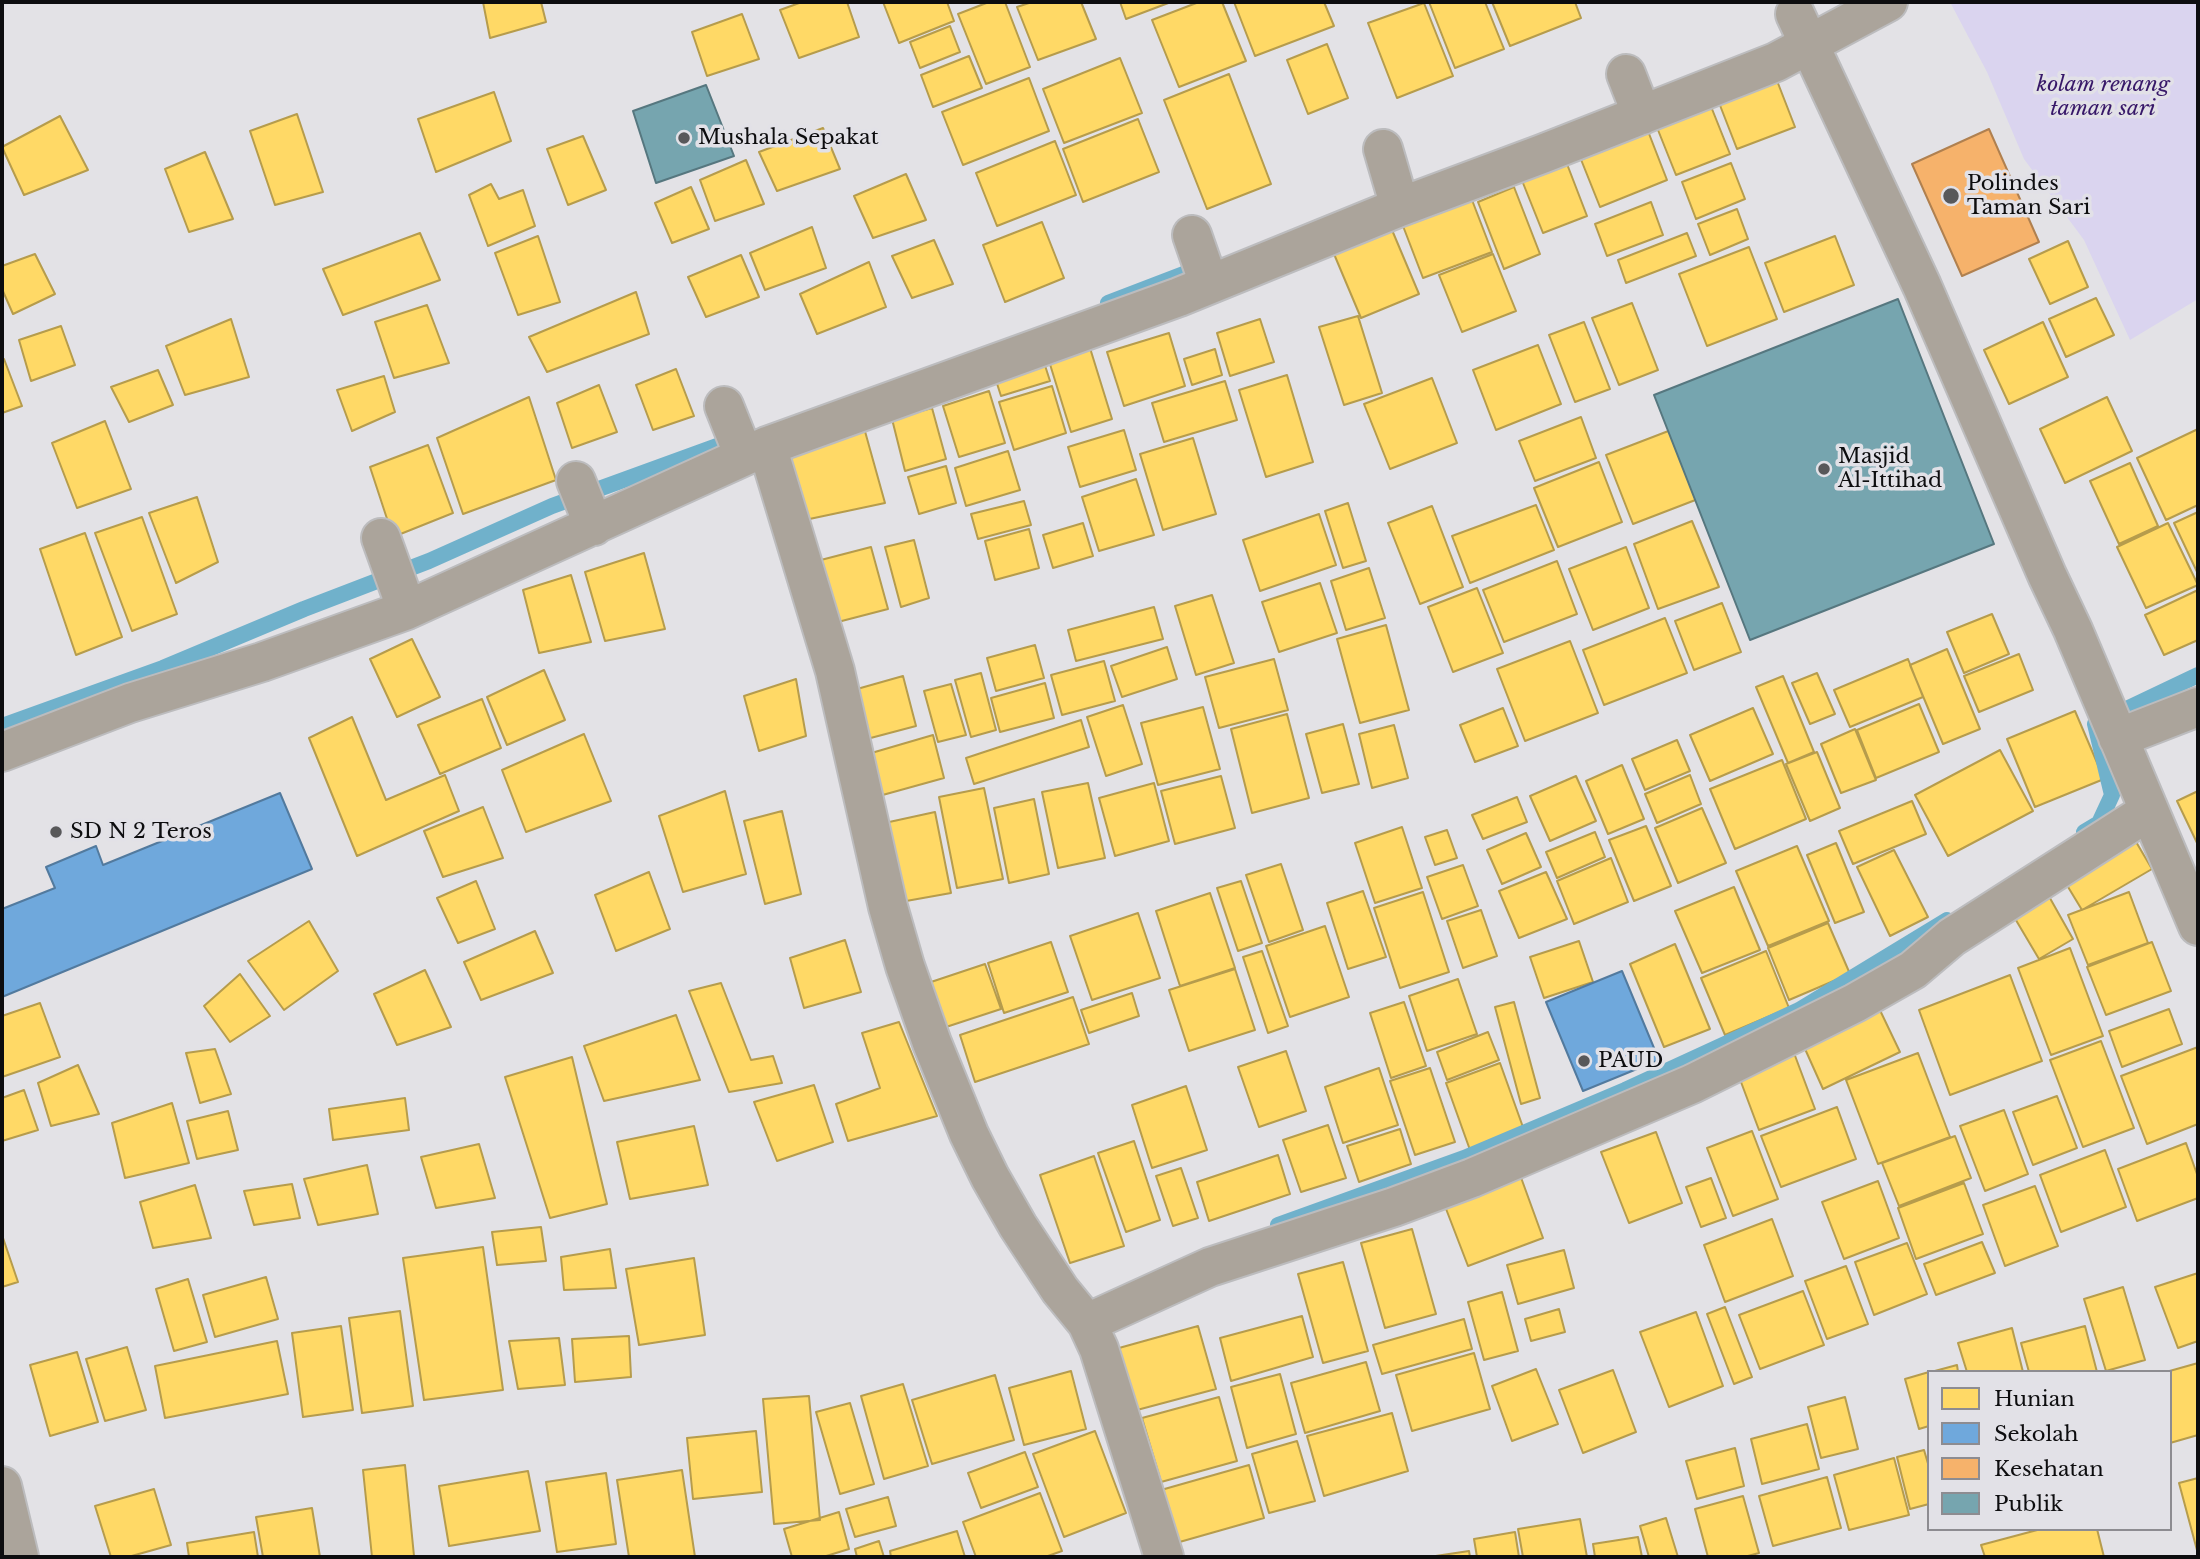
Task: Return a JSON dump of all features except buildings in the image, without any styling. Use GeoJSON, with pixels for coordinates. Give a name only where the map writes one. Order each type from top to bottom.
{"type":"FeatureCollection","features":[{"type":"Feature","properties":{"kind":"street"},"geometry":{"type":"LineString","coordinates":[[2,752],[130,703],[262,662],[403,598],[586,506],[750,449],[1013,342],[1179,297],[1208,277],[1398,201],[1635,98],[1776,62],[1803,31],[1888,2]]}},
{"type":"Feature","properties":{"kind":"street"},"geometry":{"type":"LineString","coordinates":[[1803,31],[1927,299],[2198,926]]}},
{"type":"Feature","properties":{"kind":"street"},"geometry":{"type":"LineString","coordinates":[[1383,149],[1398,201]]}},
{"type":"Feature","properties":{"kind":"street"},"geometry":{"type":"LineString","coordinates":[[1192,235],[1208,277]]}},
{"type":"Feature","properties":{"kind":"street"},"geometry":{"type":"LineString","coordinates":[[724,406],[750,449],[835,671],[888,907],[905,967],[932,1043],[969,1134],[1018,1226],[1060,1290],[1087,1323],[1099,1349],[1160,1552]]}},
{"type":"Feature","properties":{"kind":"street"},"geometry":{"type":"LineString","coordinates":[[381,538],[403,598]]}},
{"type":"Feature","properties":{"kind":"street"},"geometry":{"type":"LineString","coordinates":[[2111,721],[2198,707]]}},
{"type":"Feature","properties":{"kind":"street"},"geometry":{"type":"LineString","coordinates":[[1087,1323],[1210,1267],[1394,1207],[1472,1178],[1692,1084],[1855,1003],[1913,970],[1952,937],[2149,811]]}},
{"type":"Feature","properties":{"kind":"street"},"geometry":{"type":"LineString","coordinates":[[2,1486],[19,1557]]}},
{"type":"Feature","properties":{"kind":"green space","name":"kolam renang taman sari"},"geometry":{"type":"Polygon","coordinates":[[[1950,2],[2198,2],[2198,299],[2130,340],[2084,240],[2024,159],[1987,72],[1950,2]]]}},
{"type":"Feature","properties":{"kind":"waterway"},"geometry":{"type":"LineString","coordinates":[[1108,303],[1202,267]]}},
{"type":"Feature","properties":{"kind":"waterway"},"geometry":{"type":"LineString","coordinates":[[2,726],[163,668],[304,609],[429,561],[552,506],[739,438]]}},
{"type":"Feature","properties":{"kind":"waterway"},"geometry":{"type":"LineString","coordinates":[[2084,832],[2099,823],[2112,795],[2095,724],[2198,675]]}},
{"type":"Feature","properties":{"kind":"waterway"},"geometry":{"type":"LineString","coordinates":[[1278,1225],[1464,1158],[1625,1090],[1799,1010],[1947,920]]}},
{"type":"Feature","properties":{"kind":"place","name":"Mushala Sepakat"},"geometry":{"type":"Point","coordinates":[684,138]}},
{"type":"Feature","properties":{"kind":"place","name":"Polindes Taman Sari"},"geometry":{"type":"Point","coordinates":[1951,196]}},
{"type":"Feature","properties":{"kind":"place","name":"Masjid Al-Ittihad"},"geometry":{"type":"Point","coordinates":[1824,469]}},
{"type":"Feature","properties":{"kind":"place","name":"SD N 2 Teros"},"geometry":{"type":"Point","coordinates":[56,832]}},
{"type":"Feature","properties":{"kind":"place","name":"PAUD"},"geometry":{"type":"Point","coordinates":[1584,1061]}}]}
